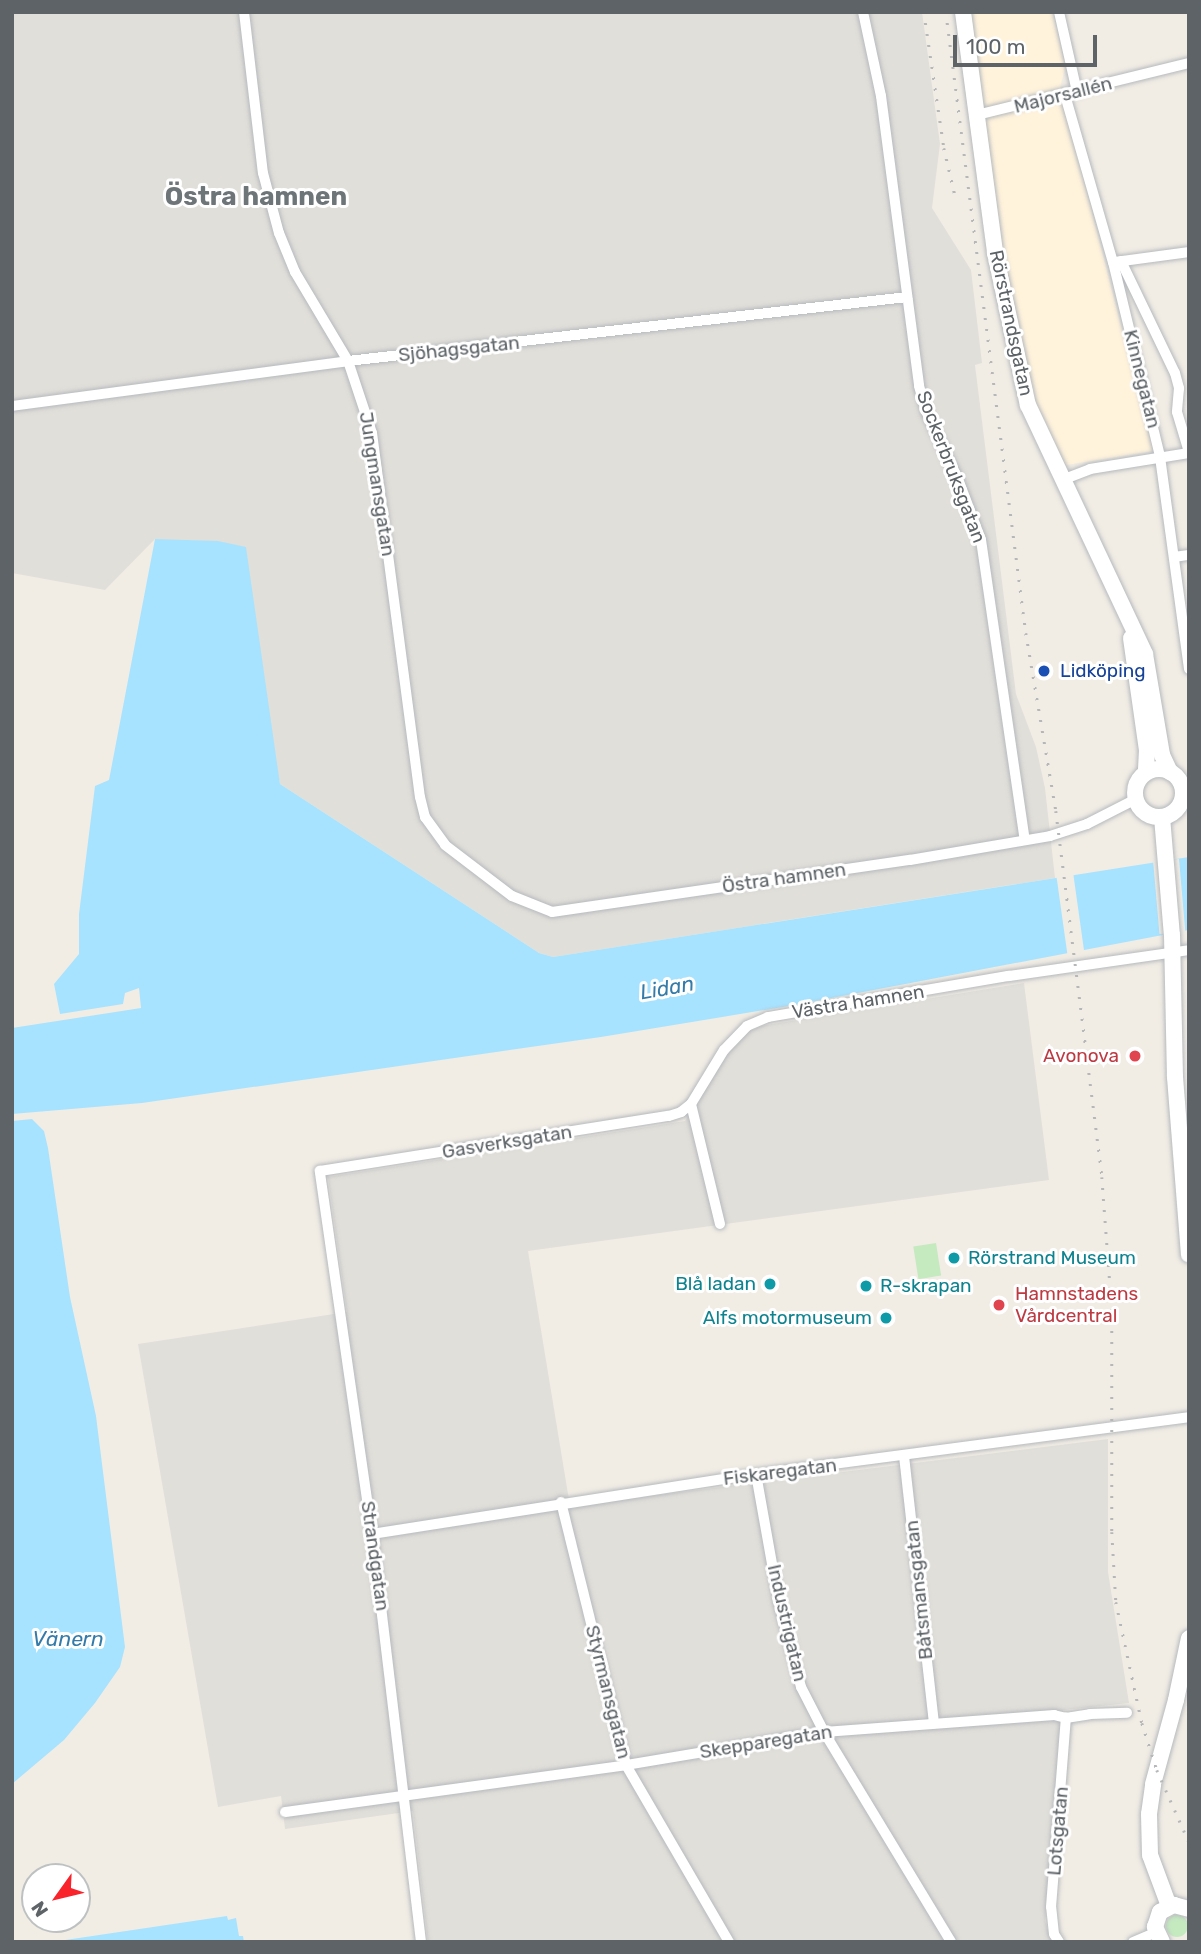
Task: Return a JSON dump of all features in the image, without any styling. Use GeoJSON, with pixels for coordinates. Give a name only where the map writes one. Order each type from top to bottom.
{"type":"FeatureCollection","features":[{"type":"Feature","properties":{"kind":"main road","name":"Rörstrandsgatan"},"geometry":{"type":"LineString","coordinates":[[962,12],[995,253],[1028,405],[1145,654],[1162,755],[1170,772]]}},
{"type":"Feature","properties":{"kind":"main road","name":"Rörstrandsgatan"},"geometry":{"type":"LineString","coordinates":[[1127,614],[1144,724],[1146,772]]}},
{"type":"Feature","properties":{"kind":"main road"},"geometry":{"type":"LineString","coordinates":[[1158,769],[1170,772],[1186,789],[1179,805],[1161,817],[1145,813],[1136,799],[1136,784],[1146,772],[1158,769]]}},
{"type":"Feature","properties":{"kind":"main road"},"geometry":{"type":"LineString","coordinates":[[1161,817],[1172,934],[1181,951],[1183,1114],[1189,1254]]}},
{"type":"Feature","properties":{"kind":"main road"},"geometry":{"type":"LineString","coordinates":[[1169,1906],[1150,1855],[1148,1833],[1153,1784],[1182,1703],[1189,1638]]}},
{"type":"Feature","properties":{"kind":"main road"},"geometry":{"type":"LineString","coordinates":[[1159,1937],[1157,1916],[1169,1906],[1180,1905],[1189,1909]]}},
{"type":"Feature","properties":{"kind":"street","name":"Jungmansgatan"},"geometry":{"type":"LineString","coordinates":[[244,12],[263,173],[279,233],[295,272],[348,361],[372,432],[420,796],[425,817],[445,845]]}},
{"type":"Feature","properties":{"kind":"street","name":"Sockerbruksgatan"},"geometry":{"type":"LineString","coordinates":[[863,12],[881,96],[922,400],[973,515],[986,560],[1025,840]]}},
{"type":"Feature","properties":{"kind":"street","name":"Kinnegatan"},"geometry":{"type":"LineString","coordinates":[[1059,12],[1071,94],[1117,262],[1160,457],[1188,663]]}},
{"type":"Feature","properties":{"kind":"street","name":"Majorsallén"},"geometry":{"type":"LineString","coordinates":[[977,115],[1189,63]]}},
{"type":"Feature","properties":{"kind":"street"},"geometry":{"type":"LineString","coordinates":[[1062,480],[1090,469],[1189,452],[1177,412],[1178,382],[1157,331],[1117,262],[1189,251]]}},
{"type":"Feature","properties":{"kind":"street","name":"Sjöhagsgatan"},"geometry":{"type":"LineString","coordinates":[[12,406],[348,361],[907,297]]}},
{"type":"Feature","properties":{"kind":"street"},"geometry":{"type":"LineString","coordinates":[[1174,557],[1189,555]]}},
{"type":"Feature","properties":{"kind":"street","name":"Östra hamnen"},"geometry":{"type":"LineString","coordinates":[[445,845],[512,896],[552,912],[911,860],[1025,840],[1069,831],[1136,799]]}},
{"type":"Feature","properties":{"kind":"street","name":"Västra hamnen"},"geometry":{"type":"LineString","coordinates":[[691,1104],[732,1040],[747,1026],[768,1017],[1009,976],[1181,951]]}},
{"type":"Feature","properties":{"kind":"street"},"geometry":{"type":"LineString","coordinates":[[691,1104],[720,1224]]}},
{"type":"Feature","properties":{"kind":"street","name":"Gasverksgatan"},"geometry":{"type":"LineString","coordinates":[[320,1171],[669,1116],[681,1112],[691,1104]]}},
{"type":"Feature","properties":{"kind":"street","name":"Strandgatan"},"geometry":{"type":"LineString","coordinates":[[320,1171],[372,1534],[406,1797],[421,1942]]}},
{"type":"Feature","properties":{"kind":"street","name":"Fiskaregatan"},"geometry":{"type":"LineString","coordinates":[[372,1534],[561,1502],[756,1474],[904,1457],[1189,1417]]}},
{"type":"Feature","properties":{"kind":"street","name":"Båtsmansgatan"},"geometry":{"type":"LineString","coordinates":[[904,1457],[934,1723]]}},
{"type":"Feature","properties":{"kind":"street","name":"Industrigatan"},"geometry":{"type":"LineString","coordinates":[[756,1474],[793,1664],[824,1732],[951,1942]]}},
{"type":"Feature","properties":{"kind":"street","name":"Styrmansgatan"},"geometry":{"type":"LineString","coordinates":[[561,1502],[626,1765],[729,1942]]}},
{"type":"Feature","properties":{"kind":"street","name":"Skepparegatan"},"geometry":{"type":"LineString","coordinates":[[285,1812],[626,1765],[824,1732],[1054,1715],[1066,1718],[1127,1713]]}},
{"type":"Feature","properties":{"kind":"street","name":"Lotsgatan"},"geometry":{"type":"LineString","coordinates":[[1059,1942],[1054,1934],[1051,1908],[1066,1718]]}},
{"type":"Feature","properties":{"kind":"street"},"geometry":{"type":"LineString","coordinates":[[1133,1942],[1159,1937]]}},
{"type":"Feature","properties":{"kind":"shaded area"},"geometry":{"type":"Polygon","coordinates":[[[12,12],[922,12],[940,144],[932,208],[971,270],[982,363],[975,365],[1016,694],[1036,747],[1045,788],[1055,878],[553,957],[539,953],[280,784],[273,750],[155,539],[105,590],[12,573],[12,12]]]}},
{"type":"Feature","properties":{"kind":"shaded area"},"geometry":{"type":"Polygon","coordinates":[[[970,12],[1053,12],[1065,68],[1060,88],[1153,451],[1066,465],[1042,421],[1032,391],[1002,253],[970,12]]]}},
{"type":"Feature","properties":{"kind":"shaded area"},"geometry":{"type":"Polygon","coordinates":[[[1024,983],[1049,1180],[528,1251],[570,1506],[1108,1439],[1108,1572],[1129,1703],[1063,1710],[1045,1921],[1052,1942],[428,1942],[413,1811],[285,1829],[281,1796],[218,1807],[138,1344],[347,1312],[328,1177],[685,1121],[727,1055],[745,1033],[761,1026],[1024,983]]]}},
{"type":"Feature","properties":{"kind":"green space"},"geometry":{"type":"Polygon","coordinates":[[[936,1243],[941,1276],[918,1279],[913,1247],[936,1243]]]}},
{"type":"Feature","properties":{"kind":"green space"},"geometry":{"type":"Polygon","coordinates":[[[1177,1915],[1185,1918],[1188,1926],[1185,1934],[1177,1937],[1169,1934],[1166,1926],[1169,1918],[1177,1915]]]}},
{"type":"Feature","properties":{"kind":"water","name":"Lidan"},"geometry":{"type":"Polygon","coordinates":[[[155,539],[218,541],[246,547],[280,784],[539,953],[553,957],[1189,857],[1189,930],[795,1005],[601,1037],[142,1103],[12,1114],[12,1028],[141,1008],[139,988],[125,993],[123,1004],[60,1014],[54,984],[79,954],[79,914],[95,786],[109,780],[155,539]]]}},
{"type":"Feature","properties":{"kind":"water","name":"Vänern"},"geometry":{"type":"Polygon","coordinates":[[[32,1119],[44,1131],[48,1148],[70,1297],[96,1416],[125,1647],[120,1667],[95,1703],[64,1740],[12,1784],[12,1121],[32,1119]]]}},
{"type":"Feature","properties":{"kind":"water"},"geometry":{"type":"Polygon","coordinates":[[[227,1916],[228,1920],[236,1918],[239,1936],[243,1936],[244,1942],[52,1942],[227,1916]]]}},
{"type":"Feature","properties":{"kind":"pier"},"geometry":{"type":"Polygon","coordinates":[[[1179,859],[1185,932],[1159,934],[1153,861],[1179,859]]]}},
{"type":"Feature","properties":{"kind":"pier"},"geometry":{"type":"Polygon","coordinates":[[[1073,872],[1085,954],[1068,957],[1056,874],[1073,872]]]}},
{"type":"Feature","properties":{"kind":"railway"},"geometry":{"type":"LineString","coordinates":[[924,12],[944,148],[956,199]]}},
{"type":"Feature","properties":{"kind":"railway"},"geometry":{"type":"LineString","coordinates":[[946,12],[1026,633],[1056,811],[1102,1177],[1112,1309],[1112,1532],[1116,1602],[1142,1723],[1157,1770],[1189,1842]]}},
{"type":"Feature","properties":{"kind":"place","name":"Lidköping"},"geometry":{"type":"Point","coordinates":[1044,671]}},
{"type":"Feature","properties":{"kind":"place","name":"Avonova"},"geometry":{"type":"Point","coordinates":[1135,1056]}},
{"type":"Feature","properties":{"kind":"place","name":"Rörstrand Museum"},"geometry":{"type":"Point","coordinates":[954,1258]}},
{"type":"Feature","properties":{"kind":"place","name":"Blå ladan"},"geometry":{"type":"Point","coordinates":[770,1284]}},
{"type":"Feature","properties":{"kind":"place","name":"R-skrapan"},"geometry":{"type":"Point","coordinates":[866,1286]}},
{"type":"Feature","properties":{"kind":"place","name":"Hamnstadens Vårdcentral"},"geometry":{"type":"Point","coordinates":[999,1305]}},
{"type":"Feature","properties":{"kind":"place","name":"Alfs motormuseum"},"geometry":{"type":"Point","coordinates":[886,1318]}},
{"type":"Feature","properties":{"kind":"district","name":"Östra hamnen"},"geometry":{"type":"Point","coordinates":[256,197]}}]}
